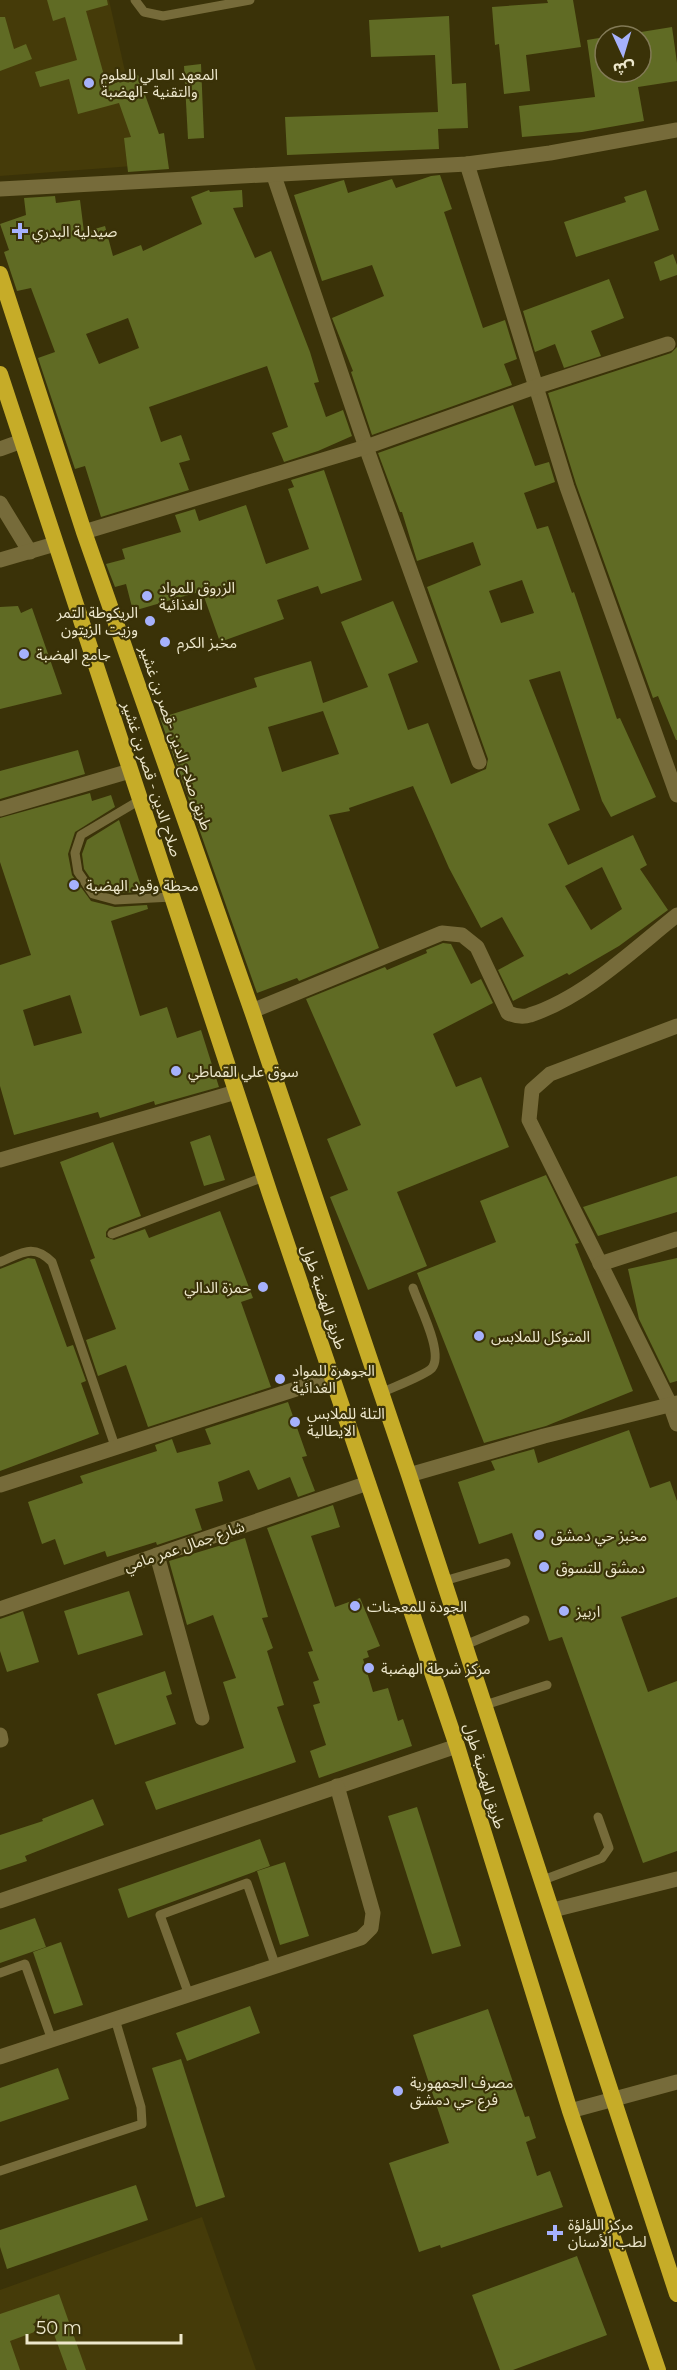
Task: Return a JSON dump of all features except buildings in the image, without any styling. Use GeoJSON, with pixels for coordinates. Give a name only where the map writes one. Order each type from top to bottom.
{"type":"FeatureCollection","features":[{"type":"Feature","properties":{"kind":"highway","name":"طريق صلاح الدين -قصر بن غشير"},"geometry":{"type":"LineString","coordinates":[[0,274],[84,532],[309,1179]]}},
{"type":"Feature","properties":{"kind":"highway","name":"صلاح الدين - قصر بن غشير"},"geometry":{"type":"LineString","coordinates":[[0,374],[270,1194]]}},
{"type":"Feature","properties":{"kind":"highway","name":"طريق الهضبة طول"},"geometry":{"type":"LineString","coordinates":[[309,1179],[553,1910],[677,2294]]}},
{"type":"Feature","properties":{"kind":"highway","name":"طريق الهضبة طول"},"geometry":{"type":"LineString","coordinates":[[270,1194],[457,1746],[570,2111],[658,2370]]}},
{"type":"Feature","properties":{"kind":"street"},"geometry":{"type":"LineString","coordinates":[[0,189],[466,164],[550,153],[677,130]]}},
{"type":"Feature","properties":{"kind":"street"},"geometry":{"type":"LineString","coordinates":[[466,164],[567,487],[677,795]]}},
{"type":"Feature","properties":{"kind":"street"},"geometry":{"type":"LineString","coordinates":[[274,176],[366,447],[479,762]]}},
{"type":"Feature","properties":{"kind":"street"},"geometry":{"type":"LineString","coordinates":[[84,532],[366,447],[535,387],[668,344]]}},
{"type":"Feature","properties":{"kind":"street"},"geometry":{"type":"LineString","coordinates":[[0,449],[22,441]]}},
{"type":"Feature","properties":{"kind":"street"},"geometry":{"type":"LineString","coordinates":[[0,503],[30,552]]}},
{"type":"Feature","properties":{"kind":"street"},"geometry":{"type":"LineString","coordinates":[[0,560],[55,544]]}},
{"type":"Feature","properties":{"kind":"street"},"geometry":{"type":"LineString","coordinates":[[0,809],[130,771]]}},
{"type":"Feature","properties":{"kind":"street"},"geometry":{"type":"LineString","coordinates":[[252,1011],[442,933],[462,935],[477,947],[508,1013],[518,1017],[529,1016],[582,990],[677,915]]}},
{"type":"Feature","properties":{"kind":"street"},"geometry":{"type":"LineString","coordinates":[[677,1026],[550,1074],[532,1090],[529,1120],[600,1264],[674,1403],[677,1424]]}},
{"type":"Feature","properties":{"kind":"street"},"geometry":{"type":"LineString","coordinates":[[0,1160],[236,1092]]}},
{"type":"Feature","properties":{"kind":"street"},"geometry":{"type":"LineString","coordinates":[[600,1264],[677,1239]]}},
{"type":"Feature","properties":{"kind":"street"},"geometry":{"type":"LineString","coordinates":[[0,1485],[333,1377]]}},
{"type":"Feature","properties":{"kind":"street"},"geometry":{"type":"LineString","coordinates":[[409,1475],[544,1436],[674,1403]]}},
{"type":"Feature","properties":{"kind":"street","name":"شارع جمال عمر مامي"},"geometry":{"type":"LineString","coordinates":[[0,1609],[369,1483]]}},
{"type":"Feature","properties":{"kind":"street"},"geometry":{"type":"LineString","coordinates":[[157,1555],[202,1718]]}},
{"type":"Feature","properties":{"kind":"street"},"geometry":{"type":"LineString","coordinates":[[0,1901],[457,1746]]}},
{"type":"Feature","properties":{"kind":"street"},"geometry":{"type":"LineString","coordinates":[[0,2057],[361,1938],[371,1928],[374,1913],[337,1786]]}},
{"type":"Feature","properties":{"kind":"street"},"geometry":{"type":"LineString","coordinates":[[553,1910],[677,1879]]}},
{"type":"Feature","properties":{"kind":"street"},"geometry":{"type":"LineString","coordinates":[[570,2111],[677,2082]]}},
{"type":"Feature","properties":{"kind":"lane"},"geometry":{"type":"LineString","coordinates":[[135,0],[144,12],[163,16],[250,0]]}},
{"type":"Feature","properties":{"kind":"lane"},"geometry":{"type":"LineString","coordinates":[[140,800],[81,835],[75,853],[78,872],[93,894],[115,900],[172,897]]}},
{"type":"Feature","properties":{"kind":"lane"},"geometry":{"type":"LineString","coordinates":[[112,1234],[264,1177]]}},
{"type":"Feature","properties":{"kind":"lane"},"geometry":{"type":"LineString","coordinates":[[0,1262],[32,1250],[43,1252],[52,1262],[116,1449]]}},
{"type":"Feature","properties":{"kind":"lane"},"geometry":{"type":"LineString","coordinates":[[381,1393],[431,1370],[437,1359],[433,1341],[413,1288]]}},
{"type":"Feature","properties":{"kind":"lane"},"geometry":{"type":"LineString","coordinates":[[444,1581],[506,1563]]}},
{"type":"Feature","properties":{"kind":"lane"},"geometry":{"type":"LineString","coordinates":[[465,1645],[525,1620]]}},
{"type":"Feature","properties":{"kind":"lane"},"geometry":{"type":"LineString","coordinates":[[485,1705],[547,1685]]}},
{"type":"Feature","properties":{"kind":"lane"},"geometry":{"type":"LineString","coordinates":[[543,1880],[602,1858],[609,1848],[598,1817]]}},
{"type":"Feature","properties":{"kind":"lane"},"geometry":{"type":"LineString","coordinates":[[189,1995],[160,1915],[247,1883],[276,1967]]}},
{"type":"Feature","properties":{"kind":"lane"},"geometry":{"type":"LineString","coordinates":[[0,1973],[25,1964],[51,2040]]}},
{"type":"Feature","properties":{"kind":"lane"},"geometry":{"type":"LineString","coordinates":[[0,2172],[142,2124],[141,2107],[115,2019]]}},
{"type":"Feature","properties":{"kind":"shaded area"},"geometry":{"type":"Polygon","coordinates":[[[0,0],[109,0],[146,165],[0,176],[0,0]]]}},
{"type":"Feature","properties":{"kind":"shaded area"},"geometry":{"type":"Polygon","coordinates":[[[202,2217],[256,2370],[0,2370],[0,2290],[202,2217]]]}},
{"type":"Feature","properties":{"kind":"place","name":"المعهد العالي للعلوم والتقنية -الهضبة"},"geometry":{"type":"Point","coordinates":[89,83]}},
{"type":"Feature","properties":{"kind":"place","name":"صيدلية البدري"},"geometry":{"type":"Point","coordinates":[20,231]}},
{"type":"Feature","properties":{"kind":"place","name":"الزروق للمواد الغذائية"},"geometry":{"type":"Point","coordinates":[147,596]}},
{"type":"Feature","properties":{"kind":"place","name":"الريكوطة التمر وزيت الزيتون"},"geometry":{"type":"Point","coordinates":[150,621]}},
{"type":"Feature","properties":{"kind":"place","name":"مخبز الكرم"},"geometry":{"type":"Point","coordinates":[165,642]}},
{"type":"Feature","properties":{"kind":"place","name":"جامع الهضبة"},"geometry":{"type":"Point","coordinates":[24,654]}},
{"type":"Feature","properties":{"kind":"place","name":"محطة وقود الهضبة"},"geometry":{"type":"Point","coordinates":[74,885]}},
{"type":"Feature","properties":{"kind":"place","name":"سوق علي القماطي"},"geometry":{"type":"Point","coordinates":[176,1071]}},
{"type":"Feature","properties":{"kind":"place","name":"حمزة الدالي"},"geometry":{"type":"Point","coordinates":[263,1287]}},
{"type":"Feature","properties":{"kind":"place","name":"المتوكل للملابس"},"geometry":{"type":"Point","coordinates":[479,1336]}},
{"type":"Feature","properties":{"kind":"place","name":"الجوهرة للمواد الغدائية"},"geometry":{"type":"Point","coordinates":[280,1379]}},
{"type":"Feature","properties":{"kind":"place","name":"التلة للملابس الايطالية"},"geometry":{"type":"Point","coordinates":[295,1422]}},
{"type":"Feature","properties":{"kind":"place","name":"مخبز حي دمشق"},"geometry":{"type":"Point","coordinates":[539,1535]}},
{"type":"Feature","properties":{"kind":"place","name":"دمشق للتسوق"},"geometry":{"type":"Point","coordinates":[544,1567]}},
{"type":"Feature","properties":{"kind":"place","name":"الجودة للمعجنات"},"geometry":{"type":"Point","coordinates":[355,1606]}},
{"type":"Feature","properties":{"kind":"place","name":"اربيز"},"geometry":{"type":"Point","coordinates":[564,1611]}},
{"type":"Feature","properties":{"kind":"place","name":"مركز شرطة الهضبة"},"geometry":{"type":"Point","coordinates":[369,1668]}},
{"type":"Feature","properties":{"kind":"place","name":"مصرف الجمهورية فرع حي دمشق"},"geometry":{"type":"Point","coordinates":[398,2091]}},
{"type":"Feature","properties":{"kind":"place","name":"مركز اللؤلؤة لطب الأسنان"},"geometry":{"type":"Point","coordinates":[555,2233]}}]}
